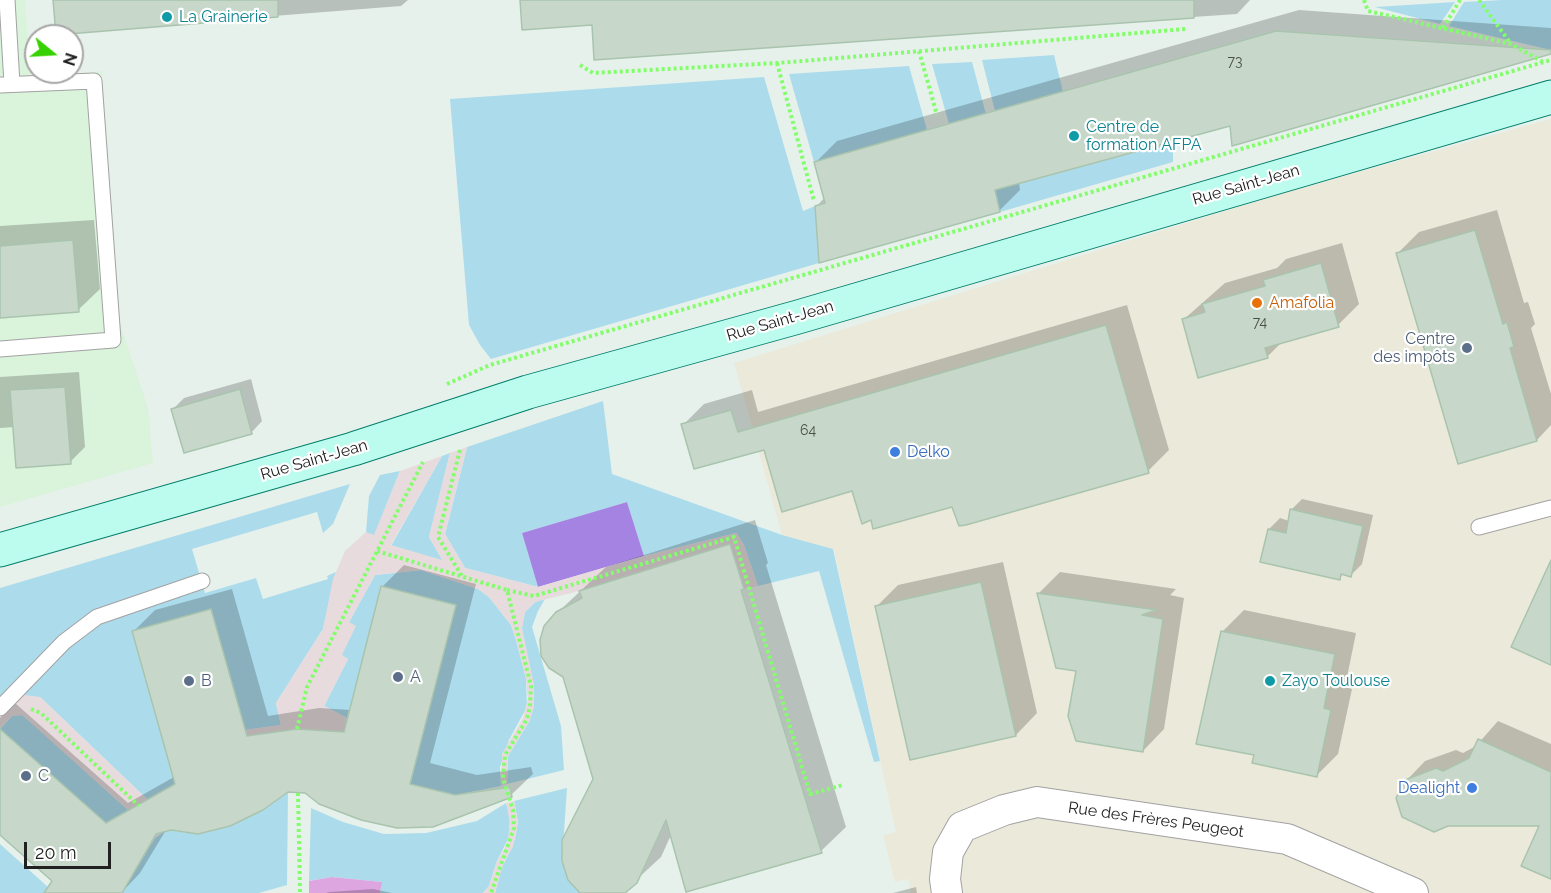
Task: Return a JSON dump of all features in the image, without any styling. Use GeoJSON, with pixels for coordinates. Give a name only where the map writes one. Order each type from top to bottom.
{"type":"FeatureCollection","features":[{"type":"Feature","properties":{"kind":"street","name":"Rue Saint-Jean"},"geometry":{"type":"LineString","coordinates":[[3,550],[353,449],[528,392],[741,333],[1551,97]]}},
{"type":"Feature","properties":{"kind":"street","name":"Rue des Frères Peugeot"},"geometry":{"type":"LineString","coordinates":[[947,893],[945,879],[948,852],[962,827],[1004,810],[1037,802],[1287,839],[1413,893]]}},
{"type":"Feature","properties":{"kind":"lane"},"geometry":{"type":"LineString","coordinates":[[0,349],[113,340],[94,81],[6,84],[7,0]]}},
{"type":"Feature","properties":{"kind":"lane"},"geometry":{"type":"LineString","coordinates":[[1479,527],[1551,508]]}},
{"type":"Feature","properties":{"kind":"lane"},"geometry":{"type":"LineString","coordinates":[[0,708],[64,642],[97,617],[202,581]]}},
{"type":"Feature","properties":{"kind":"path"},"geometry":{"type":"LineString","coordinates":[[1364,0],[1368,11],[1512,44],[1544,62]]}},
{"type":"Feature","properties":{"kind":"path"},"geometry":{"type":"LineString","coordinates":[[1443,28],[1460,0]]}},
{"type":"Feature","properties":{"kind":"path"},"geometry":{"type":"LineString","coordinates":[[1479,0],[1512,44]]}},
{"type":"Feature","properties":{"kind":"path"},"geometry":{"type":"LineString","coordinates":[[580,65],[593,73],[777,63],[1186,29]]}},
{"type":"Feature","properties":{"kind":"path"},"geometry":{"type":"LineString","coordinates":[[920,51],[937,115]]}},
{"type":"Feature","properties":{"kind":"path"},"geometry":{"type":"LineString","coordinates":[[443,386],[490,365],[1551,60]]}},
{"type":"Feature","properties":{"kind":"path"},"geometry":{"type":"LineString","coordinates":[[777,63],[814,201]]}},
{"type":"Feature","properties":{"kind":"path"},"geometry":{"type":"LineString","coordinates":[[460,450],[438,537],[462,576]]}},
{"type":"Feature","properties":{"kind":"path"},"geometry":{"type":"LineString","coordinates":[[297,729],[307,687],[423,462]]}},
{"type":"Feature","properties":{"kind":"path"},"geometry":{"type":"LineString","coordinates":[[377,551],[534,596],[734,537],[810,794],[843,785]]}},
{"type":"Feature","properties":{"kind":"path"},"geometry":{"type":"LineString","coordinates":[[491,893],[514,828],[513,810],[503,778],[505,755],[527,718],[530,706],[531,686],[507,590]]}},
{"type":"Feature","properties":{"kind":"path"},"geometry":{"type":"LineString","coordinates":[[23,706],[40,713],[139,806]]}},
{"type":"Feature","properties":{"kind":"path"},"geometry":{"type":"LineString","coordinates":[[298,793],[300,893]]}},
{"type":"Feature","properties":{"kind":"shaded area"},"geometry":{"type":"Polygon","coordinates":[[[0,0],[25,0],[27,24],[24,24],[24,84],[84,84],[84,73],[102,71],[120,323],[148,408],[153,463],[0,507],[0,0]]]}},
{"type":"Feature","properties":{"kind":"shaded area"},"geometry":{"type":"Polygon","coordinates":[[[1551,0],[1551,50],[1449,26],[1464,2],[1551,0]]]}},
{"type":"Feature","properties":{"kind":"shaded area"},"geometry":{"type":"Polygon","coordinates":[[[1455,2],[1440,24],[1375,7],[1455,2]]]}},
{"type":"Feature","properties":{"kind":"shaded area"},"geometry":{"type":"Polygon","coordinates":[[[1054,55],[1063,92],[995,111],[982,60],[1054,55]]]}},
{"type":"Feature","properties":{"kind":"shaded area"},"geometry":{"type":"Polygon","coordinates":[[[972,62],[986,114],[949,124],[932,64],[972,62]]]}},
{"type":"Feature","properties":{"kind":"shaded area"},"geometry":{"type":"Polygon","coordinates":[[[909,66],[927,130],[814,162],[789,74],[909,66]]]}},
{"type":"Feature","properties":{"kind":"shaded area"},"geometry":{"type":"Polygon","coordinates":[[[764,77],[803,211],[815,206],[819,263],[491,359],[469,325],[450,99],[764,77]]]}},
{"type":"Feature","properties":{"kind":"shaded area"},"geometry":{"type":"Polygon","coordinates":[[[1551,119],[1551,893],[911,893],[908,879],[895,882],[883,835],[896,832],[834,550],[782,535],[734,363],[1280,194],[1551,119]]]}},
{"type":"Feature","properties":{"kind":"shaded area"},"geometry":{"type":"Polygon","coordinates":[[[1173,142],[1173,162],[1000,212],[995,190],[1173,142]]]}},
{"type":"Feature","properties":{"kind":"shaded area"},"geometry":{"type":"Polygon","coordinates":[[[603,401],[612,474],[782,535],[833,549],[880,761],[874,762],[819,571],[758,586],[744,545],[736,533],[644,556],[627,502],[522,533],[538,587],[465,568],[445,534],[467,447],[603,401]]]}},
{"type":"Feature","properties":{"kind":"shaded area"},"geometry":{"type":"Polygon","coordinates":[[[467,447],[445,534],[465,568],[538,587],[644,556],[737,533],[744,545],[758,586],[744,589],[730,544],[579,591],[535,602],[525,612],[522,628],[534,685],[534,707],[530,720],[508,756],[507,784],[501,786],[502,754],[523,718],[528,698],[526,678],[511,625],[489,597],[478,589],[421,570],[375,575],[349,622],[356,626],[342,655],[348,659],[324,706],[347,718],[344,732],[297,729],[247,736],[245,730],[281,725],[276,703],[323,629],[333,579],[345,551],[366,532],[374,535],[400,471],[442,456],[391,545],[442,560],[429,537],[450,453],[467,447]]]}},
{"type":"Feature","properties":{"kind":"shaded area"},"geometry":{"type":"Polygon","coordinates":[[[450,453],[429,537],[443,561],[391,546],[442,456],[450,453]]]}},
{"type":"Feature","properties":{"kind":"shaded area"},"geometry":{"type":"Polygon","coordinates":[[[400,471],[374,536],[366,532],[369,496],[380,475],[400,471]]]}},
{"type":"Feature","properties":{"kind":"shaded area"},"geometry":{"type":"Polygon","coordinates":[[[350,484],[333,524],[323,533],[317,512],[192,549],[205,593],[256,578],[263,599],[328,579],[327,576],[336,572],[323,629],[276,703],[281,725],[245,730],[211,609],[132,631],[175,784],[149,801],[40,697],[0,700],[0,588],[350,484]]]}},
{"type":"Feature","properties":{"kind":"shaded area"},"geometry":{"type":"Polygon","coordinates":[[[627,502],[644,556],[538,587],[522,533],[627,502]]]}},
{"type":"Feature","properties":{"kind":"shaded area"},"geometry":{"type":"Polygon","coordinates":[[[421,570],[478,589],[489,597],[511,625],[526,678],[527,707],[509,740],[500,767],[501,786],[455,795],[410,784],[456,605],[382,586],[347,718],[324,706],[348,659],[341,655],[349,622],[375,575],[421,570]]]}},
{"type":"Feature","properties":{"kind":"shaded area"},"geometry":{"type":"Polygon","coordinates":[[[545,599],[532,627],[561,726],[564,770],[507,784],[508,756],[530,720],[522,628],[525,612],[535,602],[545,599]]]}},
{"type":"Feature","properties":{"kind":"shaded area"},"geometry":{"type":"Polygon","coordinates":[[[25,695],[40,697],[149,801],[130,812],[22,715],[12,716],[0,728],[0,700],[25,695]]]}},
{"type":"Feature","properties":{"kind":"shaded area"},"geometry":{"type":"Polygon","coordinates":[[[22,715],[130,812],[106,823],[0,729],[12,716],[22,715]]]}},
{"type":"Feature","properties":{"kind":"shaded area"},"geometry":{"type":"Polygon","coordinates":[[[567,788],[562,861],[568,880],[582,893],[495,893],[501,870],[515,839],[518,822],[514,801],[567,788]]]}},
{"type":"Feature","properties":{"kind":"shaded area"},"geometry":{"type":"Polygon","coordinates":[[[288,792],[287,885],[259,893],[122,893],[155,838],[167,830],[198,834],[230,826],[263,810],[288,792]]]}},
{"type":"Feature","properties":{"kind":"shaded area"},"geometry":{"type":"Polygon","coordinates":[[[514,801],[518,822],[513,847],[504,861],[495,893],[483,893],[489,886],[497,861],[507,844],[510,823],[506,803],[514,801]]]}},
{"type":"Feature","properties":{"kind":"shaded area"},"geometry":{"type":"Polygon","coordinates":[[[506,803],[510,814],[509,837],[497,861],[489,886],[483,893],[380,893],[381,882],[332,877],[309,881],[311,808],[343,822],[384,834],[426,833],[477,821],[506,803]]]}},
{"type":"Feature","properties":{"kind":"shaded area"},"geometry":{"type":"Polygon","coordinates":[[[0,844],[48,887],[44,893],[0,893],[0,844]]]}},
{"type":"Feature","properties":{"kind":"shaded area"},"geometry":{"type":"Polygon","coordinates":[[[332,877],[382,882],[380,893],[309,893],[309,881],[332,877]]]}},
{"type":"Feature","properties":{"kind":"building","name":"La Grainerie"},"geometry":{"type":"Polygon","coordinates":[[[53,0],[278,0],[278,17],[84,33],[84,24],[55,24],[53,0]]]}},
{"type":"Feature","properties":{"kind":"building"},"geometry":{"type":"Polygon","coordinates":[[[520,0],[1194,0],[1194,18],[594,60],[592,25],[522,30],[520,0]]]}},
{"type":"Feature","properties":{"kind":"building","name":"Centre de formation AFPA"},"geometry":{"type":"Polygon","coordinates":[[[1276,31],[1551,50],[1551,54],[1232,146],[1230,126],[995,190],[1000,212],[819,263],[815,206],[825,203],[814,162],[1276,31]]]}},
{"type":"Feature","properties":{"kind":"building","name":"Centre des impôts"},"geometry":{"type":"Polygon","coordinates":[[[1475,230],[1503,324],[1507,322],[1514,347],[1510,348],[1537,441],[1458,464],[1396,253],[1475,230]]]}},
{"type":"Feature","properties":{"kind":"building"},"geometry":{"type":"Polygon","coordinates":[[[73,240],[79,312],[0,318],[0,246],[73,240]]]}},
{"type":"Feature","properties":{"kind":"building"},"geometry":{"type":"Polygon","coordinates":[[[1321,263],[1339,327],[1265,348],[1268,358],[1198,378],[1182,319],[1205,312],[1202,304],[1265,286],[1263,280],[1321,263]]]}},
{"type":"Feature","properties":{"kind":"building"},"geometry":{"type":"Polygon","coordinates":[[[1106,325],[1149,473],[966,525],[959,526],[952,507],[873,529],[871,520],[862,524],[852,491],[782,512],[764,450],[694,469],[681,424],[731,410],[738,432],[1106,325]]]}},
{"type":"Feature","properties":{"kind":"building"},"geometry":{"type":"Polygon","coordinates":[[[65,387],[71,464],[16,468],[10,390],[65,387]]]}},
{"type":"Feature","properties":{"kind":"building"},"geometry":{"type":"Polygon","coordinates":[[[240,389],[252,434],[184,453],[171,409],[240,389]]]}},
{"type":"Feature","properties":{"kind":"building"},"geometry":{"type":"Polygon","coordinates":[[[1290,509],[1363,526],[1351,577],[1341,574],[1340,580],[1260,562],[1268,529],[1286,533],[1290,509]]]}},
{"type":"Feature","properties":{"kind":"building"},"geometry":{"type":"Polygon","coordinates":[[[730,544],[744,589],[741,590],[822,853],[686,892],[666,820],[637,883],[625,893],[580,893],[568,880],[562,861],[562,840],[593,779],[563,677],[549,668],[541,656],[540,640],[544,626],[556,612],[582,598],[579,591],[730,544]]]}},
{"type":"Feature","properties":{"kind":"building"},"geometry":{"type":"Polygon","coordinates":[[[1551,560],[1551,665],[1511,647],[1551,560]]]}},
{"type":"Feature","properties":{"kind":"building"},"geometry":{"type":"Polygon","coordinates":[[[981,582],[1016,736],[910,760],[875,606],[981,582]]]}},
{"type":"Feature","properties":{"kind":"building"},"geometry":{"type":"Polygon","coordinates":[[[381,586],[456,605],[410,784],[455,795],[510,787],[512,797],[433,827],[397,828],[361,820],[319,804],[305,793],[288,792],[263,810],[230,826],[198,834],[171,830],[156,834],[122,893],[44,893],[52,881],[0,835],[0,729],[106,823],[175,784],[132,631],[211,609],[247,736],[297,729],[344,732],[381,586]]]}},
{"type":"Feature","properties":{"kind":"building"},"geometry":{"type":"Polygon","coordinates":[[[1037,593],[1157,610],[1142,615],[1163,619],[1143,752],[1076,741],[1068,716],[1076,671],[1056,668],[1037,593]]]}},
{"type":"Feature","properties":{"kind":"building","name":"Zayo Toulouse"},"geometry":{"type":"Polygon","coordinates":[[[1221,631],[1335,654],[1324,708],[1331,710],[1317,777],[1252,763],[1254,755],[1196,744],[1221,631]]]}},
{"type":"Feature","properties":{"kind":"building"},"geometry":{"type":"Polygon","coordinates":[[[1478,739],[1551,772],[1551,879],[1521,866],[1539,826],[1448,826],[1434,832],[1402,817],[1396,798],[1405,780],[1436,768],[1443,771],[1469,758],[1478,739]]]}},
{"type":"Feature","properties":{"kind":"place","name":"La Grainerie"},"geometry":{"type":"Point","coordinates":[167,17]}},
{"type":"Feature","properties":{"kind":"place","name":"Centre de formation AFPA"},"geometry":{"type":"Point","coordinates":[1074,136]}},
{"type":"Feature","properties":{"kind":"place","name":"Amafolia"},"geometry":{"type":"Point","coordinates":[1257,303]}},
{"type":"Feature","properties":{"kind":"place","name":"Centre des impôts"},"geometry":{"type":"Point","coordinates":[1467,348]}},
{"type":"Feature","properties":{"kind":"place","name":"Delko"},"geometry":{"type":"Point","coordinates":[895,452]}},
{"type":"Feature","properties":{"kind":"place","name":"A"},"geometry":{"type":"Point","coordinates":[398,677]}},
{"type":"Feature","properties":{"kind":"place","name":"B"},"geometry":{"type":"Point","coordinates":[189,681]}},
{"type":"Feature","properties":{"kind":"place","name":"Zayo Toulouse"},"geometry":{"type":"Point","coordinates":[1270,681]}},
{"type":"Feature","properties":{"kind":"place","name":"C"},"geometry":{"type":"Point","coordinates":[26,776]}},
{"type":"Feature","properties":{"kind":"place","name":"Dealight"},"geometry":{"type":"Point","coordinates":[1472,788]}}]}
